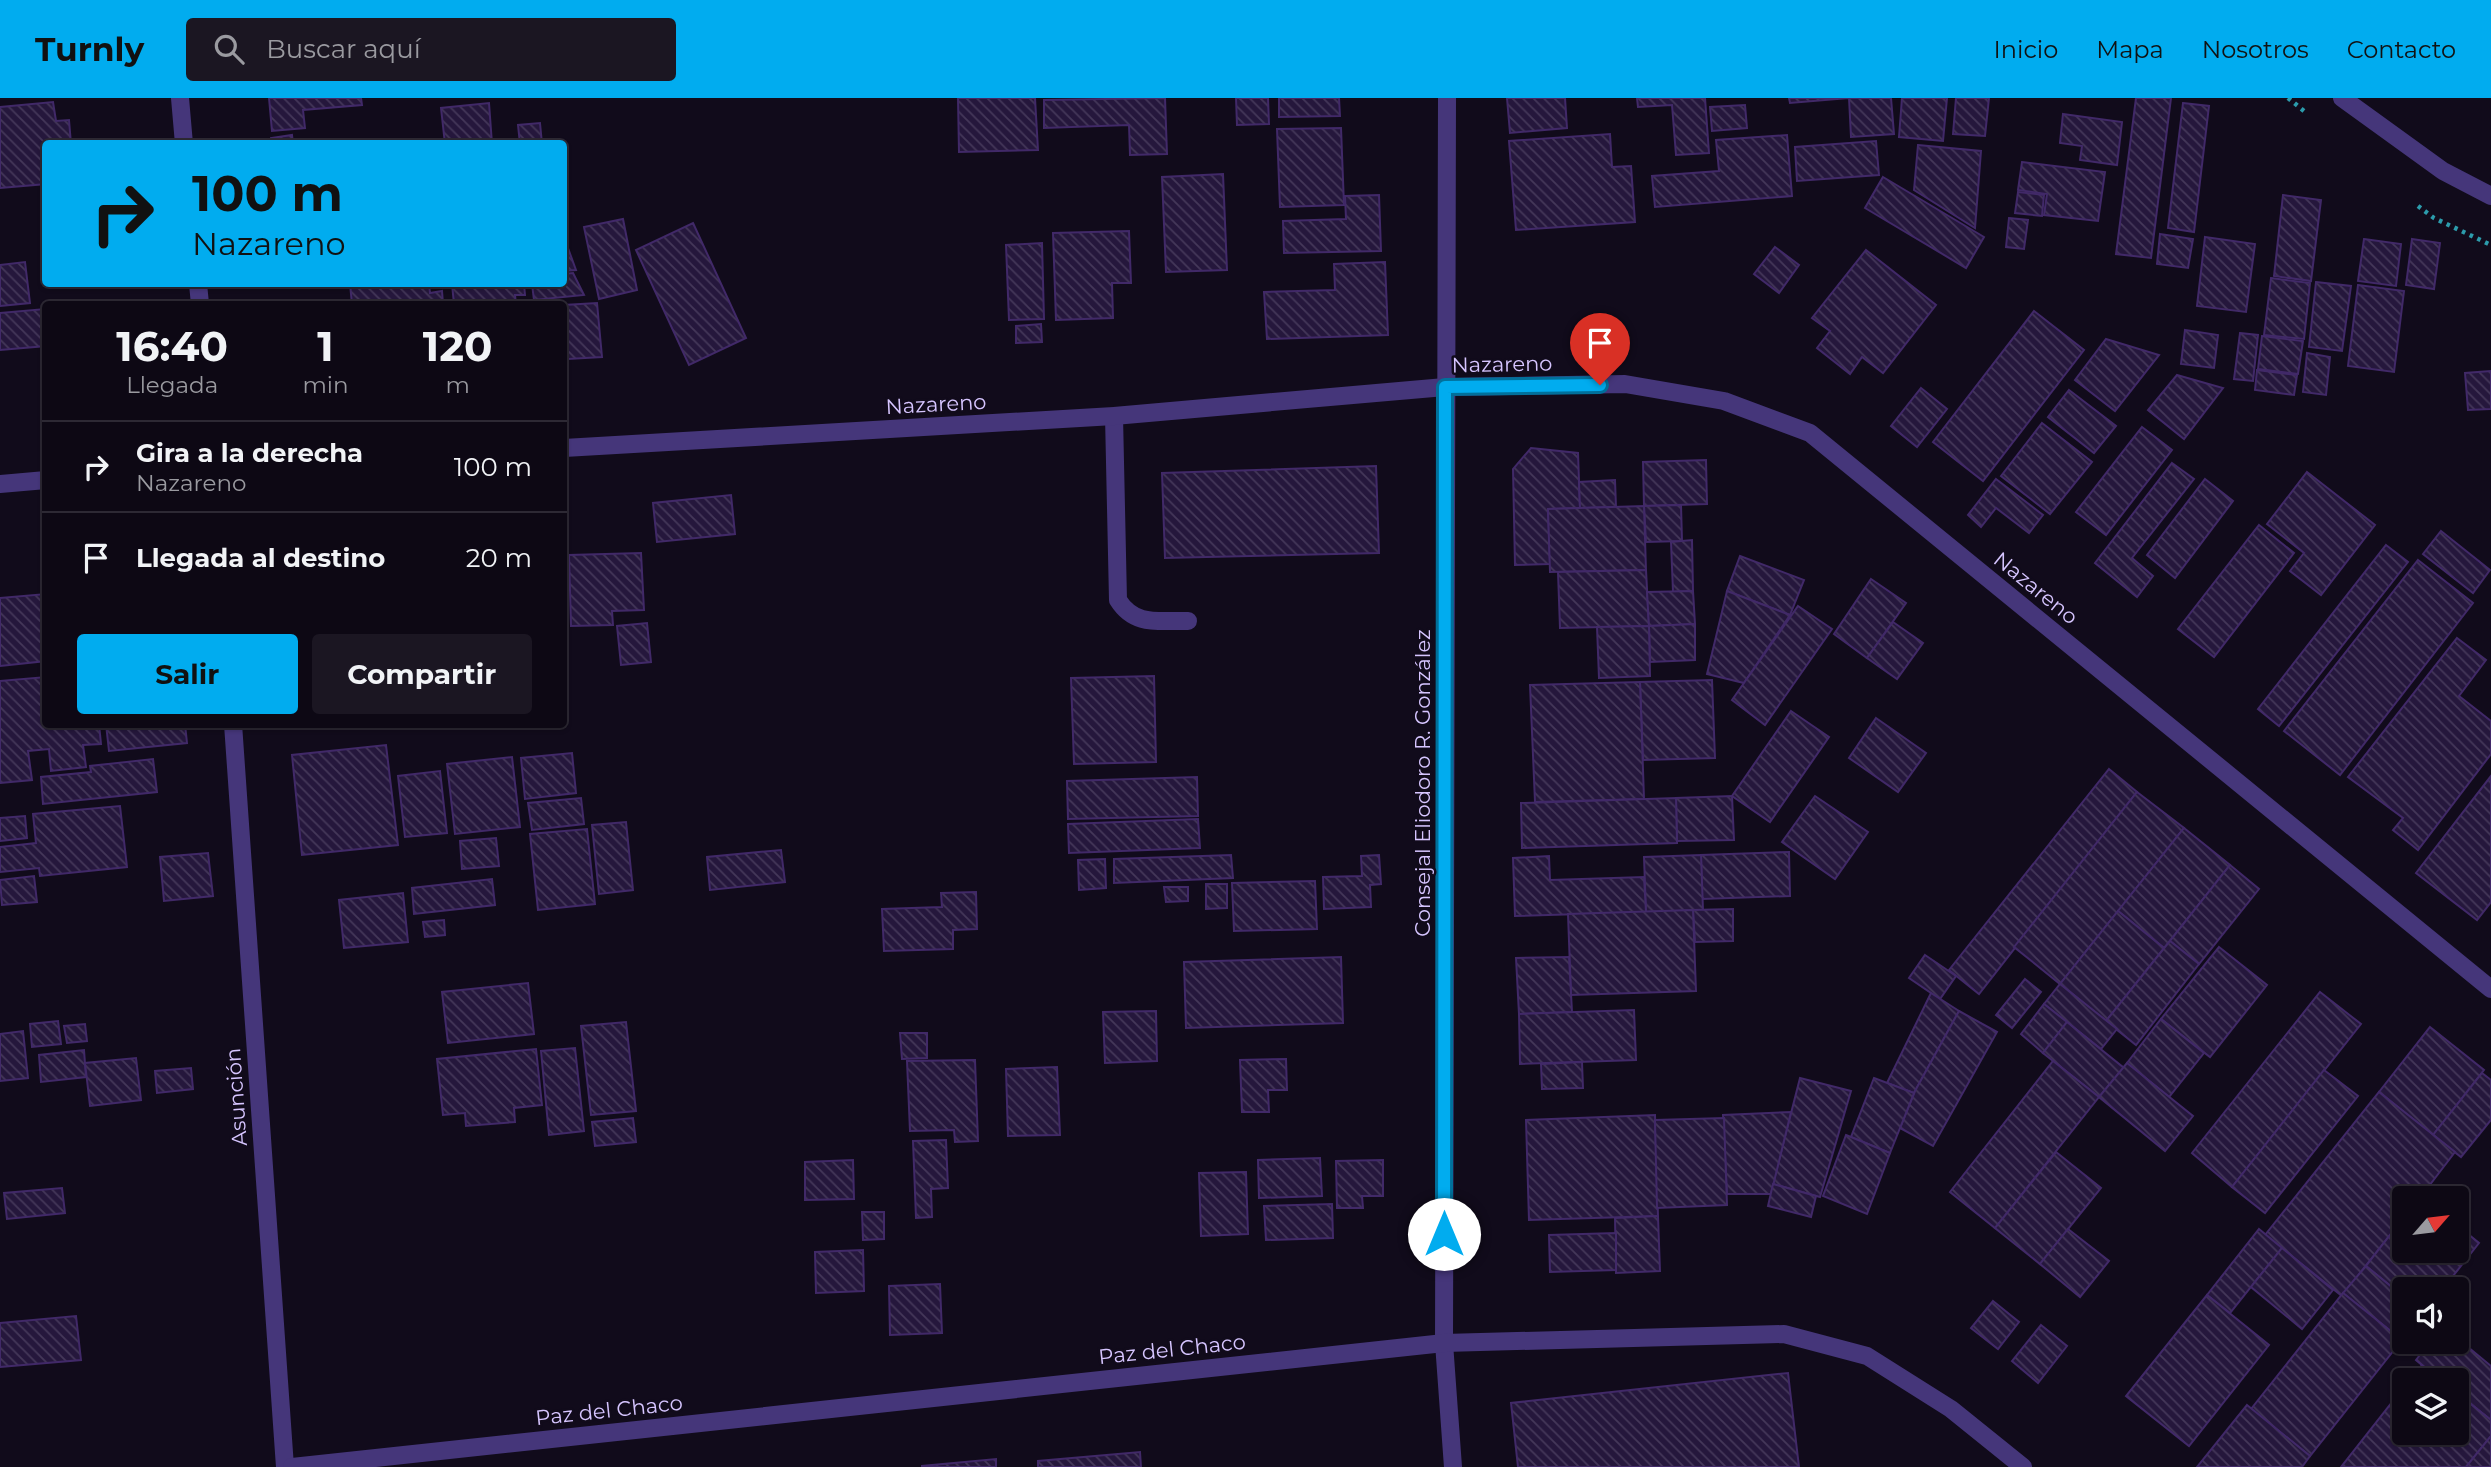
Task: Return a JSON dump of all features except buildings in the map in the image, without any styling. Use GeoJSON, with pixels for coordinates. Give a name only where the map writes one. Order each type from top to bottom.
{"type":"FeatureCollection","features":[{"type":"Feature","properties":{"kind":"street"},"geometry":{"type":"LineString","coordinates":[[180,98],[184,140]]}},
{"type":"Feature","properties":{"kind":"street","name":"Consejal Eliodoro R. González"},"geometry":{"type":"LineString","coordinates":[[1447,98],[1444,1343],[1453,1467]]}},
{"type":"Feature","properties":{"kind":"street"},"geometry":{"type":"LineString","coordinates":[[2342,98],[2443,170],[2491,196]]}},
{"type":"Feature","properties":{"kind":"street","name":"Nazareno"},"geometry":{"type":"LineString","coordinates":[[567,448],[1114,416],[1445,387],[1625,384],[1724,401],[1810,433],[2491,989]]}},
{"type":"Feature","properties":{"kind":"street"},"geometry":{"type":"LineString","coordinates":[[1114,416],[1118,600],[1126,612],[1137,619],[1188,621]]}},
{"type":"Feature","properties":{"kind":"street"},"geometry":{"type":"LineString","coordinates":[[0,484],[42,480]]}},
{"type":"Feature","properties":{"kind":"street","name":"Asunción"},"geometry":{"type":"LineString","coordinates":[[233,728],[285,1467]]}},
{"type":"Feature","properties":{"kind":"street","name":"Paz del Chaco"},"geometry":{"type":"LineString","coordinates":[[292,1467],[1444,1343],[1784,1334],[1867,1356],[1951,1409],[2023,1467]]}},
{"type":"Feature","properties":{"kind":"route"},"geometry":{"type":"LineString","coordinates":[[1444,1234],[1445,387],[1600,385]]}}]}
